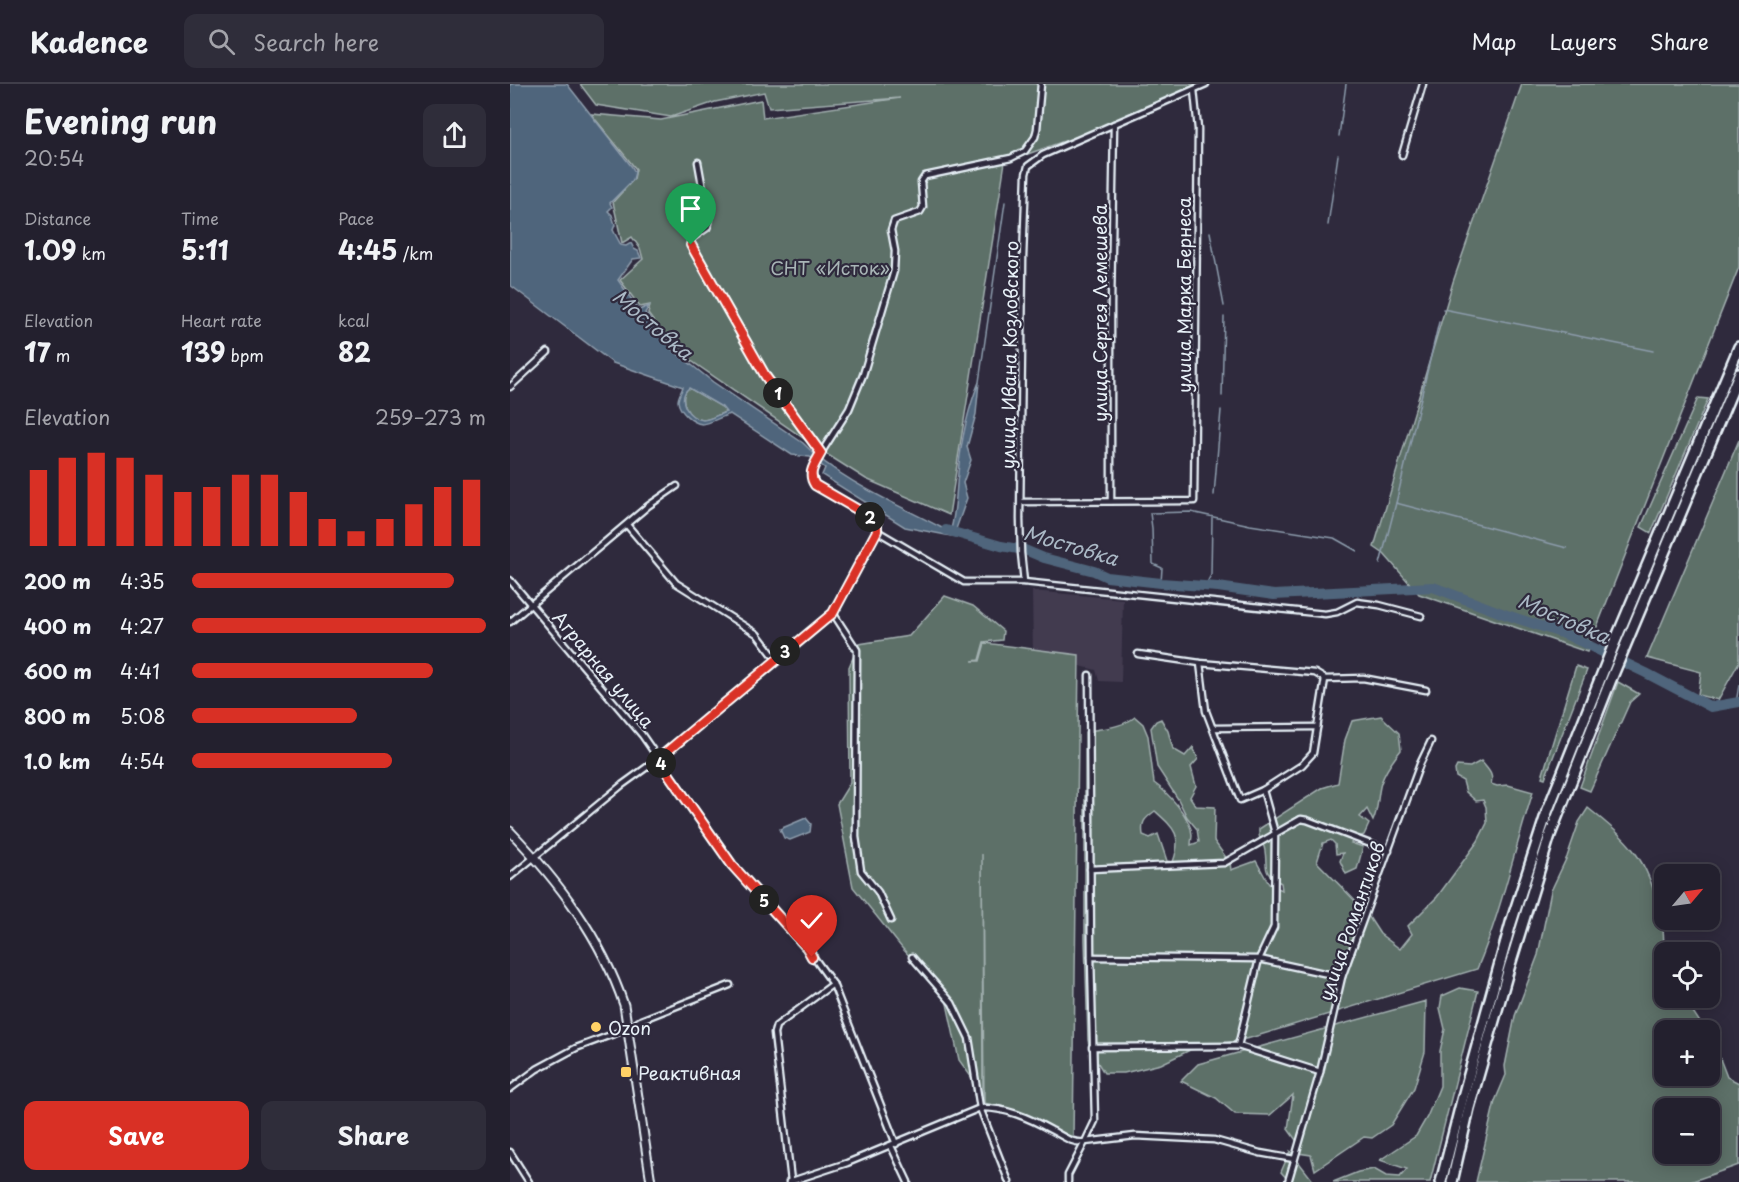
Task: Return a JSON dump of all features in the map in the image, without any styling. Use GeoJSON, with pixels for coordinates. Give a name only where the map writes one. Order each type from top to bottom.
{"type":"FeatureCollection","features":[{"type":"Feature","properties":{"kind":"highway"},"geometry":{"type":"LineString","coordinates":[[1452,1182],[1469,1108],[1509,968],[1550,835],[1605,680],[1614,644],[1739,347]]}},
{"type":"Feature","properties":{"kind":"highway"},"geometry":{"type":"LineString","coordinates":[[1441,1182],[1511,923],[1547,812],[1605,680],[1623,650],[1739,374]]}},
{"type":"Feature","properties":{"kind":"main road"},"geometry":{"type":"LineString","coordinates":[[510,831],[571,901],[616,981],[624,1005],[651,1182]]}},
{"type":"Feature","properties":{"kind":"street"},"geometry":{"type":"LineString","coordinates":[[510,877],[622,785],[658,759],[833,613],[877,531],[877,524],[872,518],[815,485],[811,472],[849,409],[863,375],[894,271],[895,251],[891,230],[894,221],[920,212],[923,207],[921,182],[925,176],[1011,158],[1025,151],[1035,137],[1037,129],[1041,84]]}},
{"type":"Feature","properties":{"kind":"street"},"geometry":{"type":"LineString","coordinates":[[1114,124],[1206,84]]}},
{"type":"Feature","properties":{"kind":"street"},"geometry":{"type":"LineString","coordinates":[[1402,155],[1422,84]]}},
{"type":"Feature","properties":{"kind":"street","name":"улица Марка Бернеса"},"geometry":{"type":"LineString","coordinates":[[1111,501],[1194,501],[1198,129],[1194,90]]}},
{"type":"Feature","properties":{"kind":"street","name":"улица Ивана Козловского"},"geometry":{"type":"LineString","coordinates":[[1024,582],[1021,553],[1023,258],[1028,166],[1042,154],[1114,124]]}},
{"type":"Feature","properties":{"kind":"street","name":"улица Сергея Лемешева"},"geometry":{"type":"LineString","coordinates":[[1111,501],[1114,124]]}},
{"type":"Feature","properties":{"kind":"street"},"geometry":{"type":"LineString","coordinates":[[698,162],[709,223],[691,239],[691,245],[766,377],[820,454]]}},
{"type":"Feature","properties":{"kind":"street"},"geometry":{"type":"LineString","coordinates":[[510,387],[549,352]]}},
{"type":"Feature","properties":{"kind":"street"},"geometry":{"type":"LineString","coordinates":[[510,622],[677,486]]}},
{"type":"Feature","properties":{"kind":"street"},"geometry":{"type":"LineString","coordinates":[[1021,502],[1111,501]]}},
{"type":"Feature","properties":{"kind":"street"},"geometry":{"type":"LineString","coordinates":[[627,525],[676,583],[757,634],[776,659]]}},
{"type":"Feature","properties":{"kind":"street"},"geometry":{"type":"LineString","coordinates":[[877,531],[964,582],[1024,582],[1325,614],[1337,612],[1357,602],[1421,615]]}},
{"type":"Feature","properties":{"kind":"street","name":"Аграрная улица"},"geometry":{"type":"LineString","coordinates":[[510,580],[642,735],[732,865],[807,948],[833,984],[908,1182]]}},
{"type":"Feature","properties":{"kind":"street"},"geometry":{"type":"LineString","coordinates":[[833,613],[857,650],[856,837],[861,871],[879,892],[891,920]]}},
{"type":"Feature","properties":{"kind":"street"},"geometry":{"type":"LineString","coordinates":[[1138,654],[1200,663],[1315,674],[1325,679],[1363,678],[1426,690]]}},
{"type":"Feature","properties":{"kind":"street"},"geometry":{"type":"LineString","coordinates":[[1200,663],[1206,711],[1240,800],[1263,790],[1302,765],[1313,753],[1325,679]]}},
{"type":"Feature","properties":{"kind":"street"},"geometry":{"type":"LineString","coordinates":[[1068,1182],[1068,1175],[1095,1121],[1092,1047],[1089,675]]}},
{"type":"Feature","properties":{"kind":"street"},"geometry":{"type":"LineString","coordinates":[[1213,728],[1317,727]]}},
{"type":"Feature","properties":{"kind":"street","name":"улица Романтиков"},"geometry":{"type":"LineString","coordinates":[[1288,1182],[1320,1072],[1342,978],[1420,764],[1431,741]]}},
{"type":"Feature","properties":{"kind":"street"},"geometry":{"type":"LineString","coordinates":[[1238,1046],[1259,959],[1275,927],[1275,833],[1263,790]]}},
{"type":"Feature","properties":{"kind":"street"},"geometry":{"type":"LineString","coordinates":[[1090,869],[1224,863],[1296,820],[1307,820],[1389,851]]}},
{"type":"Feature","properties":{"kind":"street"},"geometry":{"type":"LineString","coordinates":[[912,957],[952,1003],[969,1038],[980,1108],[1009,1182]]}},
{"type":"Feature","properties":{"kind":"street"},"geometry":{"type":"LineString","coordinates":[[1091,957],[1259,959],[1342,978]]}},
{"type":"Feature","properties":{"kind":"street"},"geometry":{"type":"LineString","coordinates":[[833,984],[776,1026],[774,1033],[790,1182],[894,1145],[980,1108],[994,1108],[1009,1112],[1074,1142],[1135,1136],[1214,1140],[1260,1153],[1294,1159]]}},
{"type":"Feature","properties":{"kind":"street"},"geometry":{"type":"LineString","coordinates":[[510,1089],[576,1047],[627,1029],[641,1020],[730,985]]}},
{"type":"Feature","properties":{"kind":"street"},"geometry":{"type":"LineString","coordinates":[[1092,1047],[1238,1046],[1320,1072]]}},
{"type":"Feature","properties":{"kind":"street"},"geometry":{"type":"LineString","coordinates":[[510,1152],[529,1182]]}},
{"type":"Feature","properties":{"kind":"shaded area"},"geometry":{"type":"Polygon","coordinates":[[[1032,591],[1123,599],[1121,682],[1099,681],[1096,670],[1033,654],[1032,591]]]}},
{"type":"Feature","properties":{"kind":"green space","name":"СНТ «Исток»"},"geometry":{"type":"Polygon","coordinates":[[[580,84],[1201,84],[1090,132],[1005,162],[949,515],[866,479],[674,349],[648,314],[650,305],[640,307],[620,280],[643,259],[640,248],[632,237],[622,243],[613,202],[634,179],[636,169],[591,114],[661,120],[761,100],[763,118],[900,98],[769,108],[764,92],[715,102],[671,117],[596,105],[580,84]]]}},
{"type":"Feature","properties":{"kind":"green space"},"geometry":{"type":"Polygon","coordinates":[[[1522,84],[1739,84],[1739,267],[1587,652],[1419,594],[1384,554],[1374,547],[1453,282],[1522,84]]]}},
{"type":"Feature","properties":{"kind":"green space"},"geometry":{"type":"Polygon","coordinates":[[[689,388],[727,411],[706,420],[693,416],[684,403],[685,392],[689,388]]]}},
{"type":"Feature","properties":{"kind":"green space"},"geometry":{"type":"Polygon","coordinates":[[[1698,398],[1708,399],[1651,533],[1641,527],[1698,398]]]}},
{"type":"Feature","properties":{"kind":"green space"},"geometry":{"type":"Polygon","coordinates":[[[1739,440],[1739,662],[1718,700],[1698,695],[1701,672],[1647,658],[1739,440]]]}},
{"type":"Feature","properties":{"kind":"green space"},"geometry":{"type":"Polygon","coordinates":[[[945,596],[973,606],[1003,631],[1002,640],[984,642],[979,660],[972,661],[980,661],[985,643],[1079,655],[1073,1138],[1020,1113],[984,1103],[982,854],[983,1103],[974,1095],[972,1078],[959,1060],[945,994],[902,948],[853,887],[837,804],[850,783],[849,667],[859,644],[909,636],[945,596]]]}},
{"type":"Feature","properties":{"kind":"green space"},"geometry":{"type":"Polygon","coordinates":[[[1576,666],[1587,670],[1545,778],[1542,777],[1576,666]]]}},
{"type":"Feature","properties":{"kind":"green space"},"geometry":{"type":"Polygon","coordinates":[[[1618,682],[1639,694],[1630,702],[1590,791],[1580,787],[1618,682]]]}},
{"type":"Feature","properties":{"kind":"green space"},"geometry":{"type":"Polygon","coordinates":[[[1381,716],[1399,733],[1401,750],[1383,779],[1373,821],[1367,809],[1360,817],[1369,824],[1364,835],[1351,843],[1363,847],[1357,869],[1346,874],[1340,861],[1343,853],[1336,854],[1335,844],[1331,840],[1323,843],[1317,862],[1365,911],[1380,934],[1400,949],[1412,934],[1408,926],[1437,897],[1478,841],[1487,823],[1483,800],[1476,801],[1466,792],[1463,781],[1456,777],[1457,766],[1470,767],[1481,761],[1491,775],[1491,784],[1508,785],[1533,792],[1500,904],[1477,969],[1250,1038],[1190,1050],[1161,1064],[1124,1073],[1104,1073],[1090,1050],[1088,1040],[1085,940],[1085,732],[1118,726],[1135,717],[1143,724],[1148,736],[1154,783],[1183,813],[1191,828],[1191,845],[1199,842],[1197,829],[1187,817],[1157,767],[1151,728],[1156,721],[1161,719],[1168,731],[1173,749],[1185,756],[1193,747],[1198,759],[1191,767],[1196,786],[1190,797],[1196,806],[1215,807],[1214,841],[1230,863],[1231,870],[1256,861],[1269,884],[1282,890],[1281,883],[1268,873],[1259,829],[1322,788],[1338,783],[1345,740],[1352,721],[1381,716]],[[1155,811],[1144,821],[1143,835],[1150,838],[1158,834],[1167,861],[1173,862],[1177,838],[1172,827],[1155,811]]]}},
{"type":"Feature","properties":{"kind":"green space"},"geometry":{"type":"Polygon","coordinates":[[[1588,808],[1626,841],[1643,864],[1654,893],[1654,930],[1662,930],[1664,942],[1654,942],[1654,1008],[1691,1008],[1698,1020],[1654,1020],[1654,1086],[1720,1086],[1720,1059],[1727,1077],[1739,1083],[1739,1165],[1690,1182],[1476,1182],[1495,1101],[1506,1075],[1505,1066],[1515,1016],[1538,955],[1551,891],[1567,857],[1579,822],[1588,808]]]}},
{"type":"Feature","properties":{"kind":"green space"},"geometry":{"type":"Polygon","coordinates":[[[1460,988],[1478,991],[1430,1182],[1333,1182],[1358,1172],[1374,1169],[1386,1176],[1400,1177],[1407,1169],[1380,1160],[1416,1136],[1427,1117],[1440,1086],[1440,1051],[1445,1029],[1440,1008],[1442,996],[1460,988]]]}},
{"type":"Feature","properties":{"kind":"green space"},"geometry":{"type":"Polygon","coordinates":[[[1426,1001],[1425,1052],[1414,1088],[1391,1125],[1372,1138],[1364,1137],[1315,1170],[1311,1155],[1298,1153],[1296,1140],[1288,1129],[1293,1095],[1270,1115],[1235,1114],[1216,1098],[1181,1081],[1198,1064],[1426,1001]]]}},
{"type":"Feature","properties":{"kind":"green space"},"geometry":{"type":"Polygon","coordinates":[[[1290,1151],[1314,1182],[1290,1182],[1281,1172],[1290,1151]]]}},
{"type":"Feature","properties":{"kind":"water"},"geometry":{"type":"Polygon","coordinates":[[[510,84],[567,84],[635,172],[633,180],[610,203],[612,207],[608,211],[612,215],[615,225],[613,230],[621,245],[626,246],[631,243],[641,258],[633,259],[618,280],[639,310],[649,306],[645,313],[673,350],[713,382],[803,443],[833,469],[942,528],[951,529],[963,438],[979,382],[976,414],[967,447],[971,460],[963,483],[967,498],[956,529],[959,533],[951,536],[905,527],[822,475],[825,468],[810,457],[792,455],[730,414],[705,424],[690,419],[683,412],[678,401],[683,387],[613,363],[510,285],[510,84]],[[689,388],[685,392],[686,407],[698,419],[706,420],[726,412],[722,407],[689,388]]]}},
{"type":"Feature","properties":{"kind":"water"},"geometry":{"type":"Polygon","coordinates":[[[806,818],[811,824],[810,832],[790,840],[784,838],[780,829],[806,818]]]}},
{"type":"Feature","properties":{"kind":"waterway"},"geometry":{"type":"LineString","coordinates":[[1339,136],[1346,84]]}},
{"type":"Feature","properties":{"kind":"waterway"},"geometry":{"type":"LineString","coordinates":[[1328,225],[1338,155]]}},
{"type":"Feature","properties":{"kind":"waterway"},"geometry":{"type":"LineString","coordinates":[[979,382],[1005,202]]}},
{"type":"Feature","properties":{"kind":"waterway"},"geometry":{"type":"LineString","coordinates":[[1210,232],[1224,306]]}},
{"type":"Feature","properties":{"kind":"waterway"},"geometry":{"type":"LineString","coordinates":[[1443,309],[1653,351]]}},
{"type":"Feature","properties":{"kind":"waterway"},"geometry":{"type":"LineString","coordinates":[[1222,396],[1224,317]]}},
{"type":"Feature","properties":{"kind":"waterway"},"geometry":{"type":"LineString","coordinates":[[1396,503],[1439,322]]}},
{"type":"Feature","properties":{"kind":"waterway"},"geometry":{"type":"LineString","coordinates":[[1214,495],[1221,410]]}},
{"type":"Feature","properties":{"kind":"waterway"},"geometry":{"type":"LineString","coordinates":[[1380,564],[1396,503],[1567,548]]}},
{"type":"Feature","properties":{"kind":"waterway"},"geometry":{"type":"LineString","coordinates":[[1161,583],[1162,568],[1153,564],[1150,513],[1191,512],[1250,525],[1334,538],[1357,551]]}},
{"type":"Feature","properties":{"kind":"waterway"},"geometry":{"type":"LineString","coordinates":[[1205,586],[1211,575],[1212,518]]}},
{"type":"Feature","properties":{"kind":"waterway","name":"Мостовка"},"geometry":{"type":"LineString","coordinates":[[946,530],[1001,546],[1025,550],[1107,577],[1218,587],[1274,595],[1433,587],[1567,635],[1711,707],[1739,702]]}},
{"type":"Feature","properties":{"kind":"waterway"},"geometry":{"type":"LineString","coordinates":[[1736,703],[1739,685]]}},
{"type":"Feature","properties":{"kind":"place","name":"Ozon"},"geometry":{"type":"Point","coordinates":[596,1027]}},
{"type":"Feature","properties":{"kind":"place","name":"Реактивная"},"geometry":{"type":"Point","coordinates":[626,1072]}},
{"type":"Feature","properties":{"kind":"route"},"geometry":{"type":"LineString","coordinates":[[691,245],[766,377],[821,453],[811,472],[815,485],[872,518],[877,524],[877,531],[833,613],[658,759],[732,865],[807,948],[812,957]]}}]}
